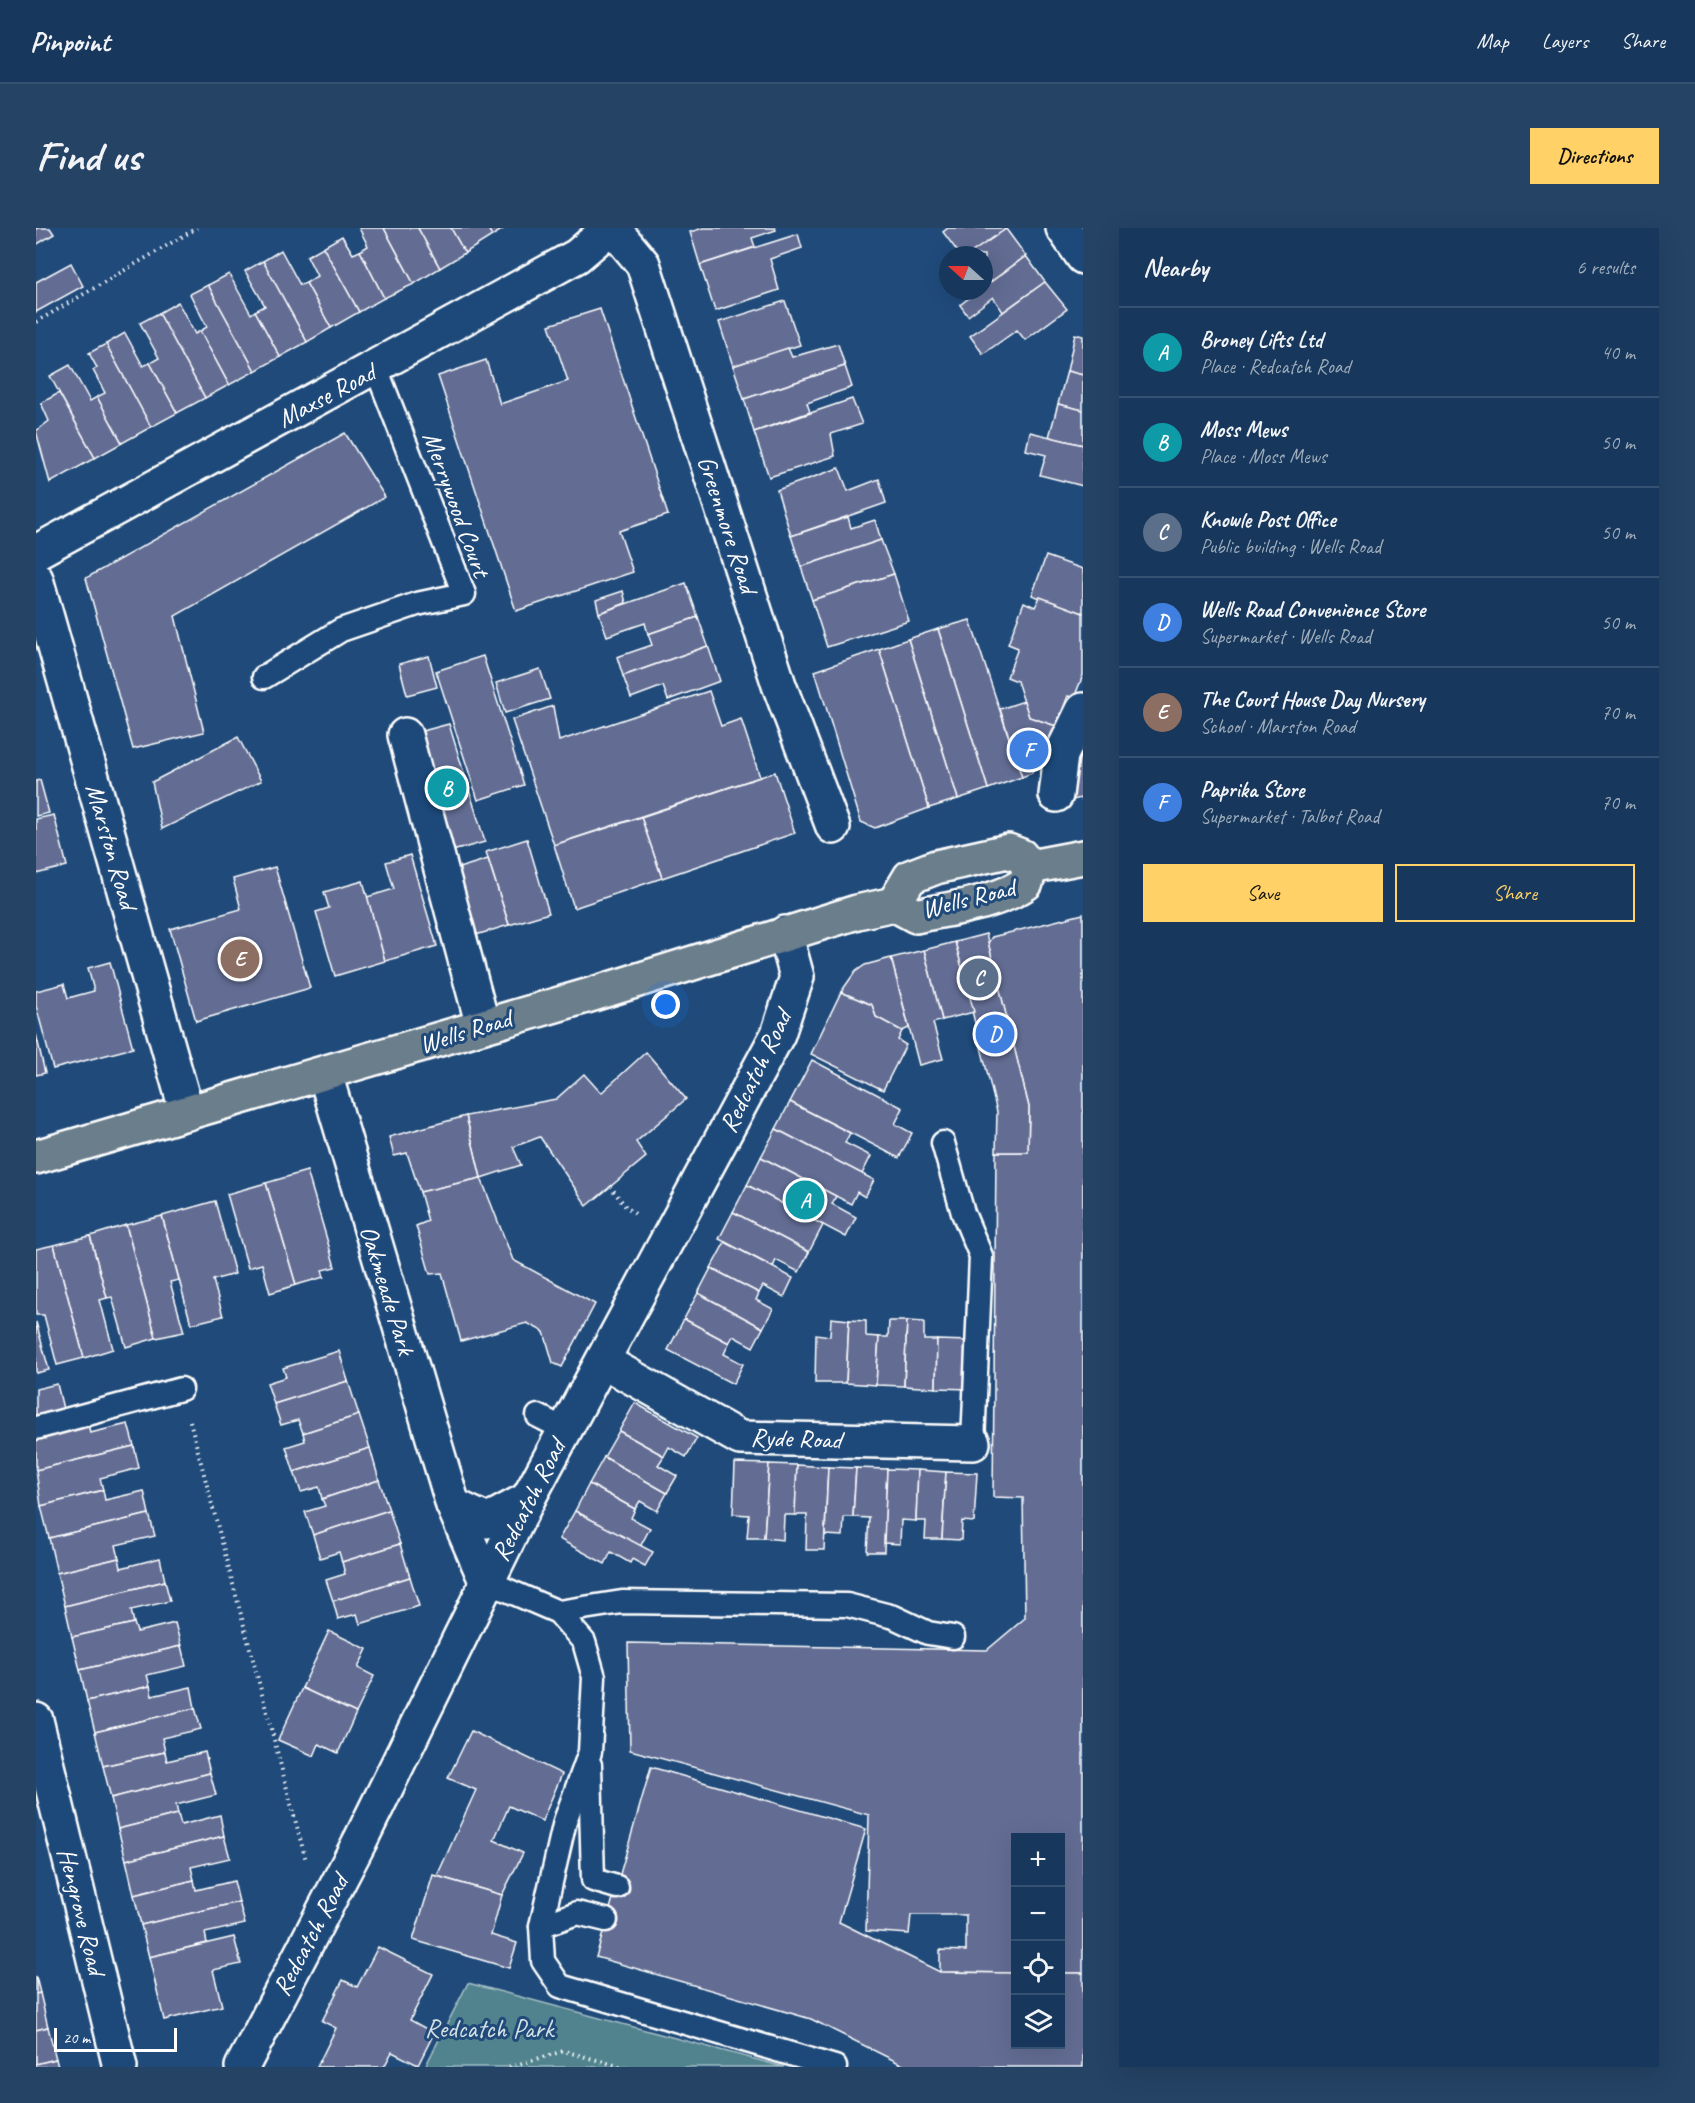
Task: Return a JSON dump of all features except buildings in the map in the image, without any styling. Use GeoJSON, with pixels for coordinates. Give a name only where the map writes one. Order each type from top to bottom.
{"type":"FeatureCollection","features":[{"type":"Feature","properties":{"kind":"highway","name":"Wells Road"},"geometry":{"type":"LineString","coordinates":[[894,904],[910,877],[936,867],[1008,851],[1021,856],[1030,867]]}},
{"type":"Feature","properties":{"kind":"highway","name":"Wells Road"},"geometry":{"type":"LineString","coordinates":[[1030,867],[1083,856]]}},
{"type":"Feature","properties":{"kind":"highway","name":"Wells Road"},"geometry":{"type":"LineString","coordinates":[[36,1157],[324,1074],[785,933],[894,904],[916,916],[986,900],[1015,890],[1026,883],[1030,867]]}},
{"type":"Feature","properties":{"kind":"street","name":"Maxse Road"},"geometry":{"type":"LineString","coordinates":[[36,552],[577,256],[612,228]]}},
{"type":"Feature","properties":{"kind":"street","name":"Greenmore Road"},"geometry":{"type":"LineString","coordinates":[[612,228],[643,264],[779,685],[833,827]]}},
{"type":"Feature","properties":{"kind":"street"},"geometry":{"type":"LineString","coordinates":[[1063,228],[1083,257]]}},
{"type":"Feature","properties":{"kind":"street","name":"Marston Road"},"geometry":{"type":"LineString","coordinates":[[36,579],[187,1113]]}},
{"type":"Feature","properties":{"kind":"street"},"geometry":{"type":"LineString","coordinates":[[1056,795],[1061,755],[1083,710]]}},
{"type":"Feature","properties":{"kind":"street"},"geometry":{"type":"LineString","coordinates":[[405,735],[483,1026]]}},
{"type":"Feature","properties":{"kind":"street","name":"Redcatch Road"},"geometry":{"type":"LineString","coordinates":[[242,2067],[360,1841],[528,1499],[551,1423],[603,1361],[778,1034],[797,977],[785,933]]}},
{"type":"Feature","properties":{"kind":"street","name":"Oakmeade Park"},"geometry":{"type":"LineString","coordinates":[[324,1074],[453,1505],[486,1581]]}},
{"type":"Feature","properties":{"kind":"street","name":"Ryde Road"},"geometry":{"type":"LineString","coordinates":[[603,1361],[740,1438],[973,1443]]}},
{"type":"Feature","properties":{"kind":"street"},"geometry":{"type":"LineString","coordinates":[[453,1505],[487,1521],[528,1499]]}},
{"type":"Feature","properties":{"kind":"street","name":"Hengrove Road"},"geometry":{"type":"LineString","coordinates":[[36,1720],[120,2067]]}},
{"type":"Feature","properties":{"kind":"lane","name":"Merrywood Court"},"geometry":{"type":"LineString","coordinates":[[264,677],[341,630],[417,604],[464,594],[376,368]]}},
{"type":"Feature","properties":{"kind":"lane"},"geometry":{"type":"LineString","coordinates":[[943,1143],[963,1213],[981,1256],[973,1443]]}},
{"type":"Feature","properties":{"kind":"lane"},"geometry":{"type":"LineString","coordinates":[[36,1428],[181,1389]]}},
{"type":"Feature","properties":{"kind":"lane"},"geometry":{"type":"LineString","coordinates":[[486,1581],[558,1612],[584,1642],[594,1677],[590,1752],[593,1880],[617,1887]]}},
{"type":"Feature","properties":{"kind":"lane"},"geometry":{"type":"LineString","coordinates":[[558,1612],[622,1602],[847,1605],[894,1617],[928,1633],[953,1637]]}},
{"type":"Feature","properties":{"kind":"lane"},"geometry":{"type":"LineString","coordinates":[[590,1752],[565,1821],[541,1926],[543,1961],[560,1986],[835,2067]]}},
{"type":"Feature","properties":{"kind":"lane"},"geometry":{"type":"LineString","coordinates":[[541,1926],[577,1913],[606,1920]]}},
{"type":"Feature","properties":{"kind":"path"},"geometry":{"type":"LineString","coordinates":[[36,322],[197,228]]}},
{"type":"Feature","properties":{"kind":"path"},"geometry":{"type":"LineString","coordinates":[[610,1186],[626,1207]]}},
{"type":"Feature","properties":{"kind":"path"},"geometry":{"type":"LineString","coordinates":[[181,1389],[320,1915]]}},
{"type":"Feature","properties":{"kind":"path"},"geometry":{"type":"LineString","coordinates":[[509,2067],[564,2051],[622,2067]]}},
{"type":"Feature","properties":{"kind":"green space","name":"Redcatch Park"},"geometry":{"type":"Polygon","coordinates":[[[468,1983],[784,2067],[425,2067],[468,1983]]]}},
{"type":"Feature","properties":{"kind":"place","name":"Paprika Store"},"geometry":{"type":"Point","coordinates":[1029,750]}},
{"type":"Feature","properties":{"kind":"place","name":"Moss Mews"},"geometry":{"type":"Point","coordinates":[447,788]}},
{"type":"Feature","properties":{"kind":"place","name":"The Court House Day Nursery"},"geometry":{"type":"Point","coordinates":[240,959]}},
{"type":"Feature","properties":{"kind":"place","name":"Knowle Post Office"},"geometry":{"type":"Point","coordinates":[979,978]}},
{"type":"Feature","properties":{"kind":"place","name":"Wells Road Convenience Store"},"geometry":{"type":"Point","coordinates":[995,1034]}},
{"type":"Feature","properties":{"kind":"place","name":"Broney Lifts Ltd"},"geometry":{"type":"Point","coordinates":[805,1200]}}]}
